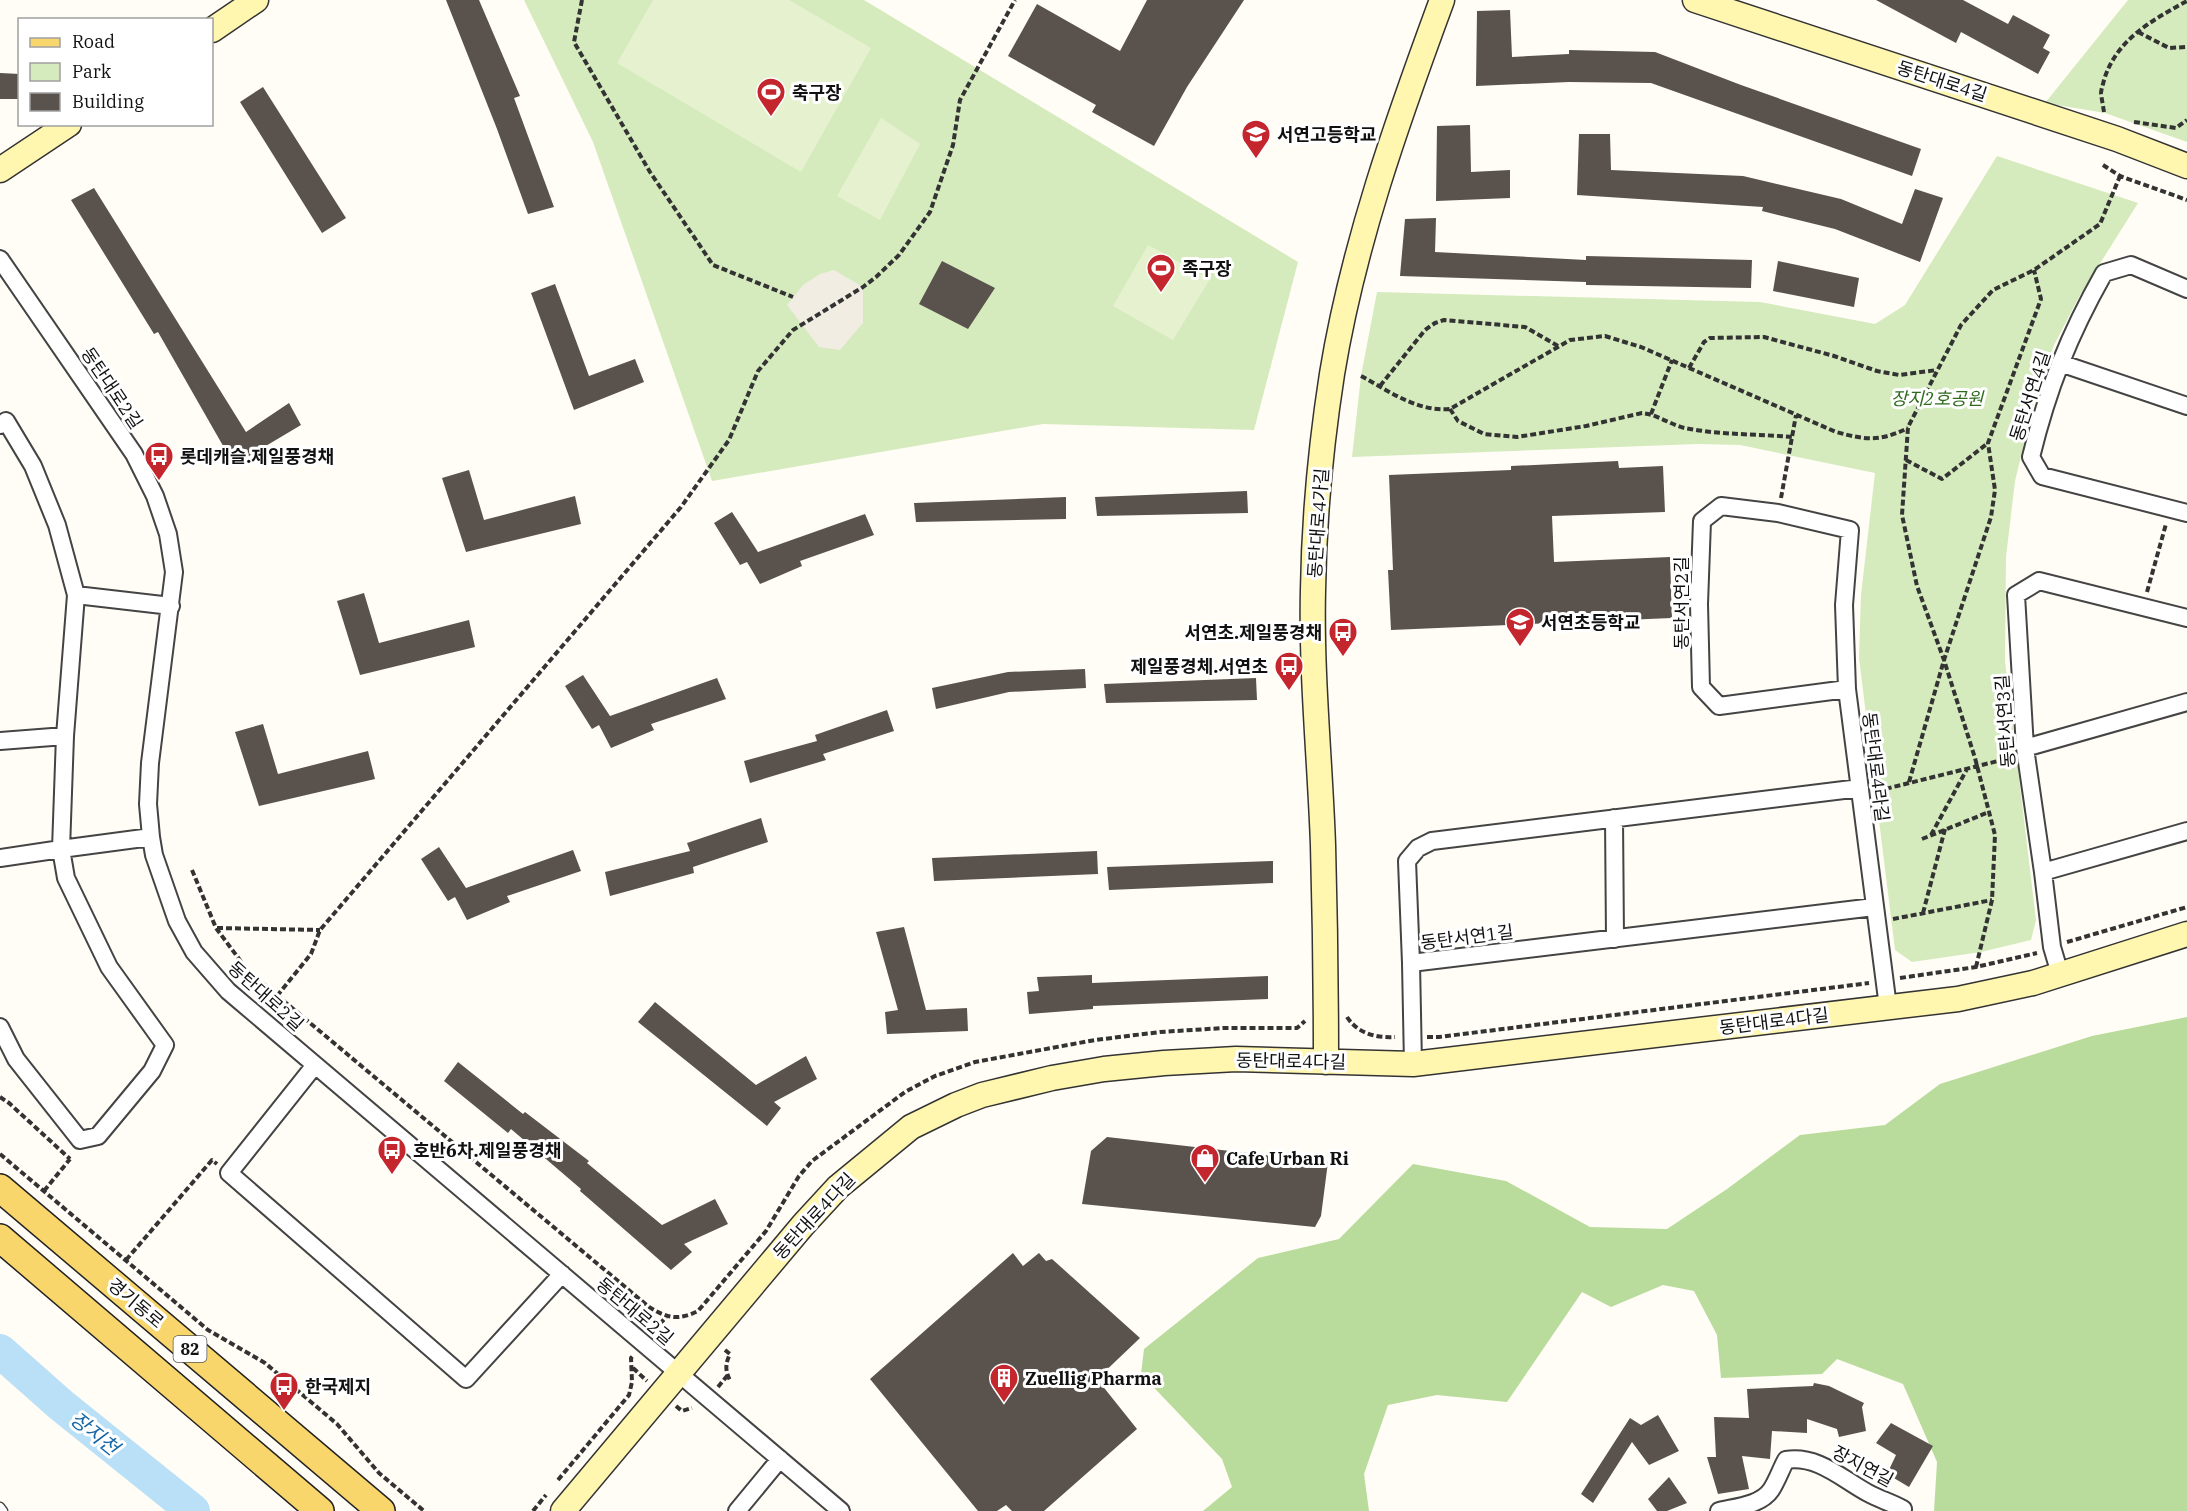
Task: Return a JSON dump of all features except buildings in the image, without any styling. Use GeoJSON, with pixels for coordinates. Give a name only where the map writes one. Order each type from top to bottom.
{"type":"FeatureCollection","features":[{"type":"Feature","properties":{"kind":"main road","name":"경기동로"},"geometry":{"type":"LineString","coordinates":[[0,1188],[381,1511]]}},
{"type":"Feature","properties":{"kind":"main road","name":"82"},"geometry":{"type":"LineString","coordinates":[[0,1238],[320,1511]]}},
{"type":"Feature","properties":{"kind":"street"},"geometry":{"type":"LineString","coordinates":[[213,29],[256,0]]}},
{"type":"Feature","properties":{"kind":"street","name":"동탄대로4가길"},"geometry":{"type":"LineString","coordinates":[[1326,1062],[1323,846],[1313,600],[1319,488],[1332,375],[1349,291],[1370,207],[1442,0]]}},
{"type":"Feature","properties":{"kind":"street","name":"동탄대로4길"},"geometry":{"type":"LineString","coordinates":[[1695,0],[2117,139],[2187,166]]}},
{"type":"Feature","properties":{"kind":"street"},"geometry":{"type":"LineString","coordinates":[[0,170],[66,126]]}},
{"type":"Feature","properties":{"kind":"street","name":"동탄대로2길"},"geometry":{"type":"LineString","coordinates":[[0,259],[134,454],[155,496],[168,534],[174,572],[150,763],[148,804],[154,855],[177,921],[194,952],[228,991],[841,1511]]}},
{"type":"Feature","properties":{"kind":"street","name":"동탄서연4길"},"geometry":{"type":"LineString","coordinates":[[2187,289],[2131,264],[2104,273],[2079,316],[2060,363],[2043,408],[2031,457],[2042,476],[2187,513]]}},
{"type":"Feature","properties":{"kind":"street"},"geometry":{"type":"LineString","coordinates":[[2060,363],[2187,406]]}},
{"type":"Feature","properties":{"kind":"street"},"geometry":{"type":"LineString","coordinates":[[0,1027],[16,1059],[80,1140],[98,1136],[152,1071],[165,1046],[109,967],[66,878],[61,849],[65,736],[76,595],[57,525],[33,466],[2,419]]}},
{"type":"Feature","properties":{"kind":"street","name":"동탄서연2길"},"geometry":{"type":"LineString","coordinates":[[1847,689],[1719,706],[1701,687],[1699,604],[1702,521],[1721,506],[1779,513],[1851,530]]}},
{"type":"Feature","properties":{"kind":"street","name":"동탄대로4라길"},"geometry":{"type":"LineString","coordinates":[[1851,530],[1844,605],[1847,689],[1888,1007]]}},
{"type":"Feature","properties":{"kind":"street","name":"동탄서연3길"},"geometry":{"type":"LineString","coordinates":[[2060,974],[2052,947],[2025,748],[2016,595],[2039,581],[2187,618]]}},
{"type":"Feature","properties":{"kind":"street"},"geometry":{"type":"LineString","coordinates":[[76,595],[171,606]]}},
{"type":"Feature","properties":{"kind":"street"},"geometry":{"type":"LineString","coordinates":[[2025,748],[2187,702]]}},
{"type":"Feature","properties":{"kind":"street"},"geometry":{"type":"LineString","coordinates":[[0,741],[65,736]]}},
{"type":"Feature","properties":{"kind":"street","name":"동탄서연1길"},"geometry":{"type":"LineString","coordinates":[[1860,788],[1432,841],[1418,848],[1407,861],[1411,963],[1615,939],[1875,914]]}},
{"type":"Feature","properties":{"kind":"street"},"geometry":{"type":"LineString","coordinates":[[1614,818],[1615,939]]}},
{"type":"Feature","properties":{"kind":"street"},"geometry":{"type":"LineString","coordinates":[[2043,872],[2187,831]]}},
{"type":"Feature","properties":{"kind":"street"},"geometry":{"type":"LineString","coordinates":[[0,858],[151,837]]}},
{"type":"Feature","properties":{"kind":"street","name":"동탄대로4다길"},"geometry":{"type":"LineString","coordinates":[[555,1502],[679,1373],[838,1186],[911,1127],[982,1095],[1052,1078],[1104,1069],[1164,1063],[1236,1059],[1413,1064],[1958,999],[2033,982],[2187,934]]}},
{"type":"Feature","properties":{"kind":"street"},"geometry":{"type":"LineString","coordinates":[[1411,963],[1413,1064]]}},
{"type":"Feature","properties":{"kind":"street"},"geometry":{"type":"LineString","coordinates":[[315,1065],[229,1173],[466,1379],[562,1274]]}},
{"type":"Feature","properties":{"kind":"street"},"geometry":{"type":"LineString","coordinates":[[737,1511],[780,1459]]}},
{"type":"Feature","properties":{"kind":"street","name":"장지연길"},"geometry":{"type":"LineString","coordinates":[[1719,1511],[1756,1501],[1765,1496],[1772,1490],[1786,1460],[1794,1459],[1820,1464],[1871,1494],[1903,1509]]}},
{"type":"Feature","properties":{"kind":"lane"},"geometry":{"type":"LineString","coordinates":[[0,1507],[3,1511]]}},
{"type":"Feature","properties":{"kind":"path"},"geometry":{"type":"LineString","coordinates":[[582,0],[574,42],[650,172],[713,265],[793,297]]}},
{"type":"Feature","properties":{"kind":"path"},"geometry":{"type":"LineString","coordinates":[[277,996],[311,954],[320,930],[681,507],[729,440],[758,371],[793,330],[863,287],[899,255],[930,212],[953,146],[960,100],[1015,0]]}},
{"type":"Feature","properties":{"kind":"path"},"geometry":{"type":"LineString","coordinates":[[2105,113],[2101,92],[2108,69],[2125,43],[2157,18],[2187,2]]}},
{"type":"Feature","properties":{"kind":"path"},"geometry":{"type":"LineString","coordinates":[[2138,32],[2169,48],[2187,47]]}},
{"type":"Feature","properties":{"kind":"path"},"geometry":{"type":"LineString","coordinates":[[2125,120],[2176,128],[2187,120]]}},
{"type":"Feature","properties":{"kind":"path"},"geometry":{"type":"LineString","coordinates":[[2103,165],[2120,176],[2187,200]]}},
{"type":"Feature","properties":{"kind":"path"},"geometry":{"type":"LineString","coordinates":[[1976,967],[1992,900],[1995,836],[1977,766],[1944,660],[1917,586],[1902,515],[1908,427],[1961,325],[1993,290],[2034,270],[2100,224],[2120,176]]}},
{"type":"Feature","properties":{"kind":"path"},"geometry":{"type":"LineString","coordinates":[[1909,783],[1944,660],[1991,517],[1995,490],[1988,443],[2041,299],[2034,270]]}},
{"type":"Feature","properties":{"kind":"path"},"geometry":{"type":"LineString","coordinates":[[1380,386],[1425,330],[1444,320],[1525,327],[1558,346]]}},
{"type":"Feature","properties":{"kind":"path"},"geometry":{"type":"LineString","coordinates":[[1361,376],[1418,406],[1434,410],[1450,409],[1570,340],[1605,336],[1641,346],[1836,432],[1861,439],[1888,437],[1908,427]]}},
{"type":"Feature","properties":{"kind":"path"},"geometry":{"type":"LineString","coordinates":[[1689,368],[1704,342],[1710,338],[1764,337],[1834,356],[1877,371],[1899,375],[1938,370]]}},
{"type":"Feature","properties":{"kind":"path"},"geometry":{"type":"LineString","coordinates":[[1651,414],[1672,360]]}},
{"type":"Feature","properties":{"kind":"path"},"geometry":{"type":"LineString","coordinates":[[1450,409],[1458,422],[1484,434],[1517,437],[1586,426],[1642,413],[1651,414],[1675,426],[1692,430],[1792,437]]}},
{"type":"Feature","properties":{"kind":"path"},"geometry":{"type":"LineString","coordinates":[[1779,513],[1797,415]]}},
{"type":"Feature","properties":{"kind":"path"},"geometry":{"type":"LineString","coordinates":[[1906,460],[1942,479],[1988,443]]}},
{"type":"Feature","properties":{"kind":"path"},"geometry":{"type":"LineString","coordinates":[[2143,607],[2170,508]]}},
{"type":"Feature","properties":{"kind":"path"},"geometry":{"type":"LineString","coordinates":[[1860,788],[1875,791],[1909,783],[2016,756],[2025,748]]}},
{"type":"Feature","properties":{"kind":"path"},"geometry":{"type":"LineString","coordinates":[[1931,835],[1967,768]]}},
{"type":"Feature","properties":{"kind":"path"},"geometry":{"type":"LineString","coordinates":[[1922,839],[1989,812]]}},
{"type":"Feature","properties":{"kind":"path"},"geometry":{"type":"LineString","coordinates":[[1923,913],[1945,829]]}},
{"type":"Feature","properties":{"kind":"path"},"geometry":{"type":"LineString","coordinates":[[192,870],[216,928],[248,971],[649,1307],[666,1317],[685,1317],[698,1311],[766,1231],[799,1176],[812,1161],[905,1092],[935,1076],[975,1062],[1095,1040],[1192,1030],[1297,1028],[1303,1025],[1308,1015]]}},
{"type":"Feature","properties":{"kind":"path"},"geometry":{"type":"LineString","coordinates":[[1875,914],[1923,913],[1992,900]]}},
{"type":"Feature","properties":{"kind":"path"},"geometry":{"type":"LineString","coordinates":[[2068,941],[2187,907]]}},
{"type":"Feature","properties":{"kind":"path"},"geometry":{"type":"LineString","coordinates":[[216,928],[320,930]]}},
{"type":"Feature","properties":{"kind":"path"},"geometry":{"type":"LineString","coordinates":[[1908,976],[1976,967],[2034,954]]}},
{"type":"Feature","properties":{"kind":"path"},"geometry":{"type":"LineString","coordinates":[[1439,1037],[1865,983]]}},
{"type":"Feature","properties":{"kind":"path"},"geometry":{"type":"LineString","coordinates":[[1346,1016],[1351,1024],[1361,1031],[1373,1036],[1389,1037]]}},
{"type":"Feature","properties":{"kind":"path"},"geometry":{"type":"LineString","coordinates":[[0,1097],[70,1159],[44,1191]]}},
{"type":"Feature","properties":{"kind":"path"},"geometry":{"type":"LineString","coordinates":[[0,1154],[208,1330],[265,1363],[337,1424],[379,1473],[424,1511]]}},
{"type":"Feature","properties":{"kind":"path"},"geometry":{"type":"LineString","coordinates":[[126,1260],[212,1160],[229,1173]]}},
{"type":"Feature","properties":{"kind":"path"},"geometry":{"type":"LineString","coordinates":[[730,1354],[726,1367],[727,1376],[731,1382]]}},
{"type":"Feature","properties":{"kind":"path"},"geometry":{"type":"LineString","coordinates":[[555,1484],[628,1395],[632,1368]]}},
{"type":"Feature","properties":{"kind":"path"},"geometry":{"type":"LineString","coordinates":[[533,1511],[555,1502]]}},
{"type":"Feature","properties":{"kind":"green space"},"geometry":{"type":"Polygon","coordinates":[[[524,0],[864,0],[1298,262],[1254,430],[1043,424],[712,481],[593,142],[524,0]]]}},
{"type":"Feature","properties":{"kind":"green space","name":"축구장"},"geometry":{"type":"Polygon","coordinates":[[[653,0],[789,0],[871,48],[801,172],[617,63],[653,0]]]}},
{"type":"Feature","properties":{"kind":"green space"},"geometry":{"type":"Polygon","coordinates":[[[2128,0],[2187,0],[2187,142],[2105,113],[2045,103],[2128,0]]]}},
{"type":"Feature","properties":{"kind":"green space"},"geometry":{"type":"Polygon","coordinates":[[[881,118],[920,144],[880,220],[837,196],[881,118]]]}},
{"type":"Feature","properties":{"kind":"green space","name":"장지2호공원"},"geometry":{"type":"Polygon","coordinates":[[[1997,156],[2138,203],[2079,297],[2054,345],[2035,399],[2015,481],[2006,557],[2005,661],[2036,920],[2031,940],[1981,952],[1912,962],[1895,950],[1859,658],[1861,595],[1875,473],[1740,445],[1698,444],[1352,457],[1361,376],[1377,292],[1760,302],[1875,324],[1905,305],[1997,156]]]}},
{"type":"Feature","properties":{"kind":"green space","name":"족구장"},"geometry":{"type":"Polygon","coordinates":[[[1148,245],[1210,279],[1173,340],[1113,306],[1148,245]]]}},
{"type":"Feature","properties":{"kind":"green space"},"geometry":{"type":"Polygon","coordinates":[[[2187,1017],[2187,1511],[1934,1511],[1937,1462],[1903,1384],[1837,1359],[1822,1374],[1721,1378],[1717,1335],[1694,1291],[1663,1285],[1611,1307],[1582,1292],[1507,1402],[1437,1395],[1388,1405],[1364,1474],[1369,1511],[1203,1511],[1232,1487],[1222,1459],[1141,1374],[1144,1349],[1258,1258],[1339,1239],[1413,1164],[1506,1181],[1590,1227],[1667,1229],[1727,1189],[1800,1135],[1885,1125],[1940,1084],[2092,1036],[2187,1017]]]}},
{"type":"Feature","properties":{"kind":"shaded area"},"geometry":{"type":"Polygon","coordinates":[[[834,270],[863,287],[863,323],[840,350],[819,347],[787,305],[803,285],[820,274],[834,270]]]}},
{"type":"Feature","properties":{"kind":"waterway","name":"장지천"},"geometry":{"type":"LineString","coordinates":[[0,1351],[61,1405],[193,1511]]}},
{"type":"Feature","properties":{"kind":"place","name":"축구장"},"geometry":{"type":"Point","coordinates":[771,118]}},
{"type":"Feature","properties":{"kind":"place","name":"서연고등학교"},"geometry":{"type":"Point","coordinates":[1256,160]}},
{"type":"Feature","properties":{"kind":"place","name":"족구장"},"geometry":{"type":"Point","coordinates":[1161,294]}},
{"type":"Feature","properties":{"kind":"place","name":"롯데캐슬.제일풍경채"},"geometry":{"type":"Point","coordinates":[159,482]}},
{"type":"Feature","properties":{"kind":"place","name":"서연초등학교"},"geometry":{"type":"Point","coordinates":[1520,648]}},
{"type":"Feature","properties":{"kind":"place","name":"서연초.제일풍경채"},"geometry":{"type":"Point","coordinates":[1343,658]}},
{"type":"Feature","properties":{"kind":"place","name":"제일풍경체.서연초"},"geometry":{"type":"Point","coordinates":[1289,692]}},
{"type":"Feature","properties":{"kind":"place","name":"호반6차.제일풍경채"},"geometry":{"type":"Point","coordinates":[392,1176]}},
{"type":"Feature","properties":{"kind":"place","name":"Cafe Urban Ri"},"geometry":{"type":"Point","coordinates":[1205,1184]}},
{"type":"Feature","properties":{"kind":"place","name":"Zuellig Pharma"},"geometry":{"type":"Point","coordinates":[1004,1404]}},
{"type":"Feature","properties":{"kind":"place","name":"한국제지"},"geometry":{"type":"Point","coordinates":[284,1412]}}]}
